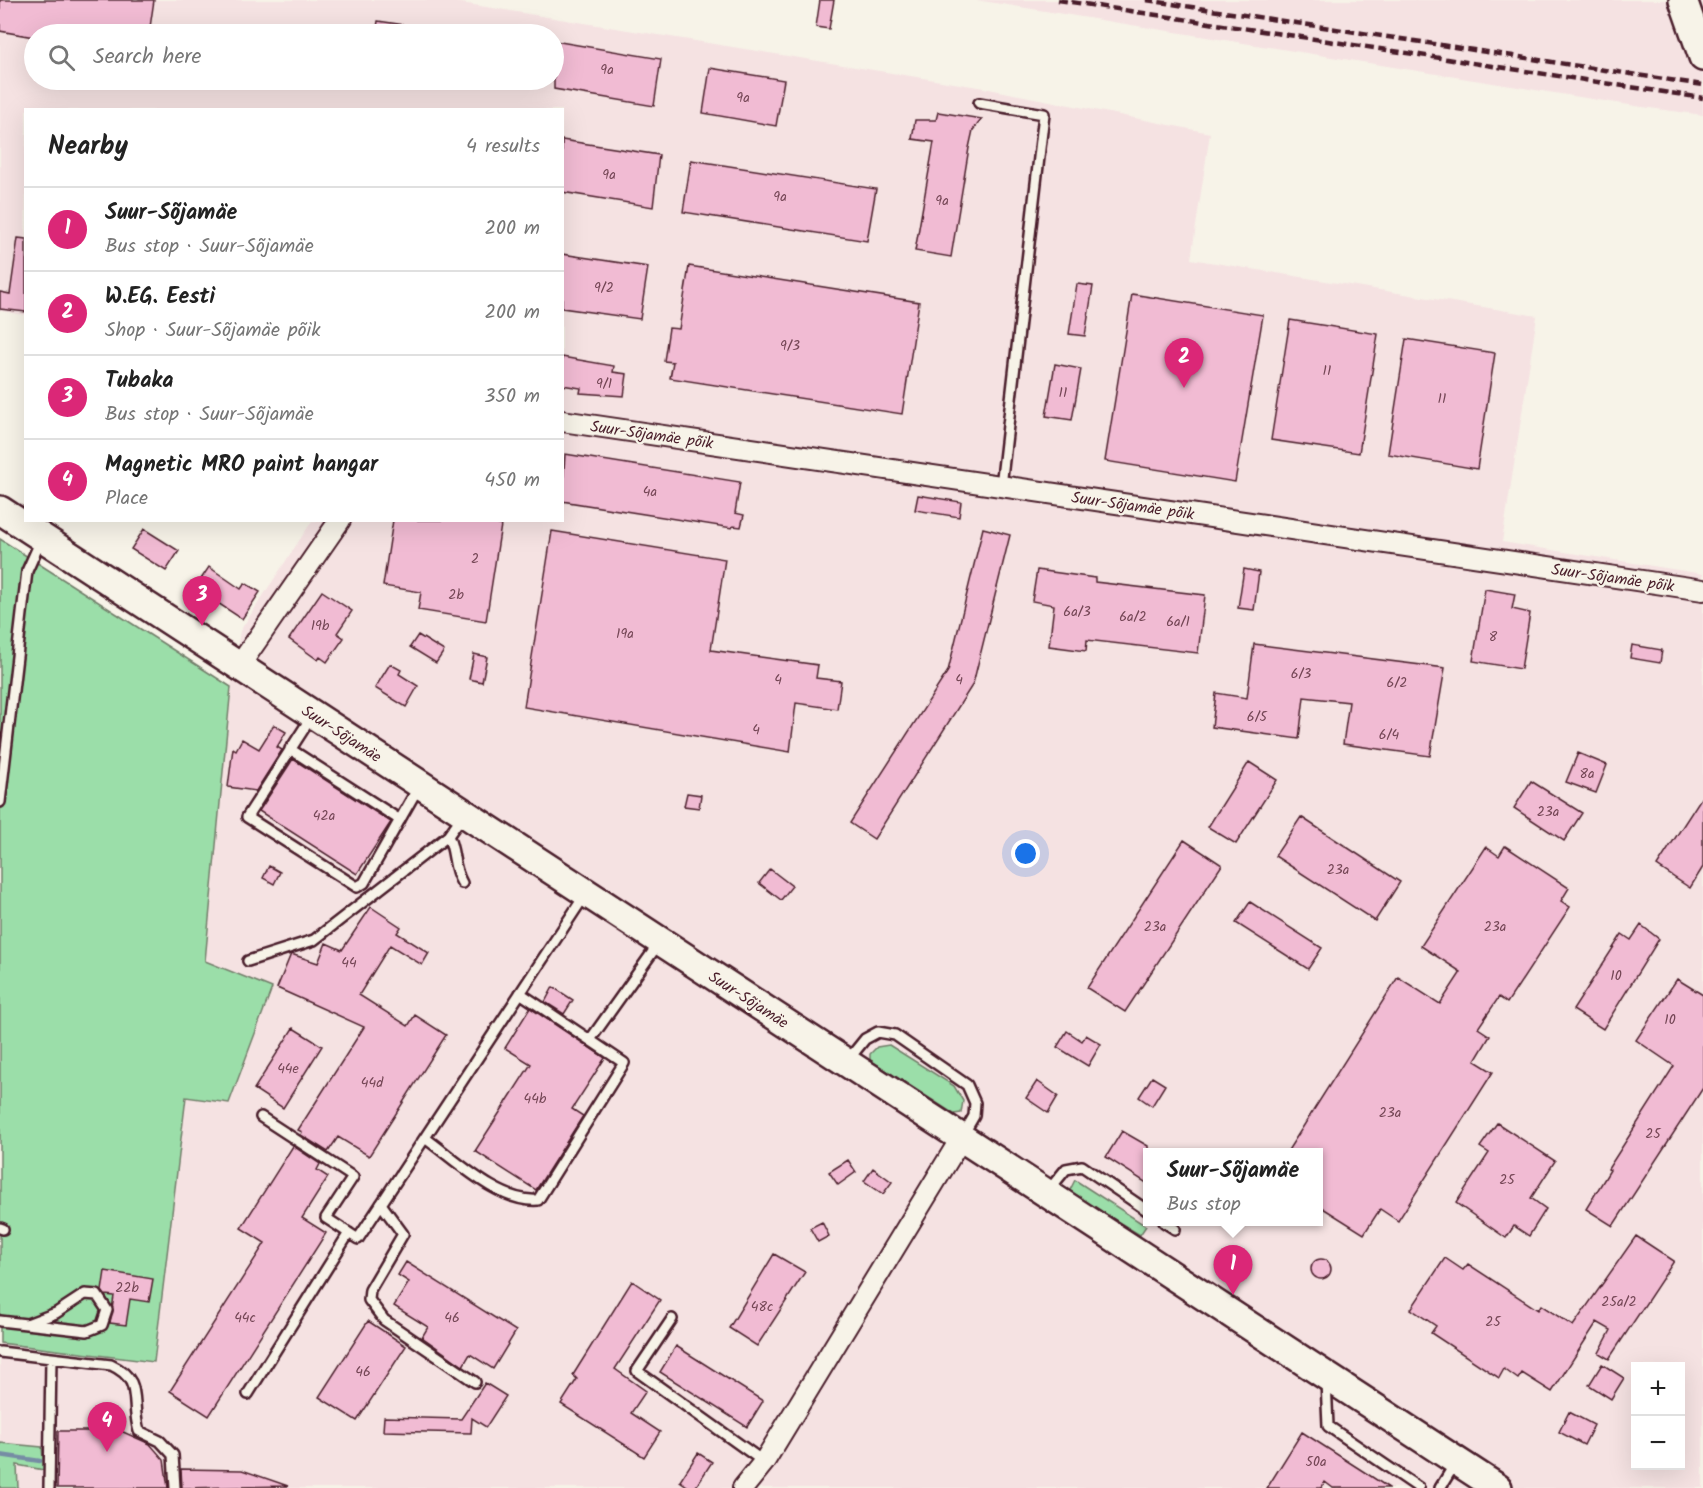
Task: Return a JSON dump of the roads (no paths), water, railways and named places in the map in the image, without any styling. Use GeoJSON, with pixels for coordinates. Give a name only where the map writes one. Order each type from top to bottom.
{"type":"FeatureCollection","features":[{"type":"Feature","properties":{"kind":"main road"},"geometry":{"type":"LineString","coordinates":[[1683,0],[1703,57]]}},
{"type":"Feature","properties":{"kind":"main road","name":"Suur-Sõjamäe"},"geometry":{"type":"LineString","coordinates":[[0,510],[1498,1488]]}},
{"type":"Feature","properties":{"kind":"street","name":"Suur-Sõjamäe põik"},"geometry":{"type":"LineString","coordinates":[[564,421],[1703,590]]}},
{"type":"Feature","properties":{"kind":"street"},"geometry":{"type":"LineString","coordinates":[[239,666],[339,522]]}},
{"type":"Feature","properties":{"kind":"street"},"geometry":{"type":"LineString","coordinates":[[742,1488],[764,1462],[962,1137]]}},
{"type":"Feature","properties":{"kind":"lane"},"geometry":{"type":"LineString","coordinates":[[979,103],[1044,114],[1001,486]]}},
{"type":"Feature","properties":{"kind":"lane"},"geometry":{"type":"LineString","coordinates":[[0,802],[27,571],[42,537]]}},
{"type":"Feature","properties":{"kind":"lane"},"geometry":{"type":"LineString","coordinates":[[313,714],[247,817],[357,887],[364,883],[420,784]]}},
{"type":"Feature","properties":{"kind":"lane"},"geometry":{"type":"LineString","coordinates":[[290,748],[400,820]]}},
{"type":"Feature","properties":{"kind":"lane"},"geometry":{"type":"LineString","coordinates":[[248,961],[314,940],[448,837],[465,813]]}},
{"type":"Feature","properties":{"kind":"lane"},"geometry":{"type":"LineString","coordinates":[[448,837],[454,850],[454,870],[462,882]]}},
{"type":"Feature","properties":{"kind":"lane"},"geometry":{"type":"LineString","coordinates":[[261,1117],[353,1178],[326,1218],[358,1239],[586,892]]}},
{"type":"Feature","properties":{"kind":"lane"},"geometry":{"type":"LineString","coordinates":[[590,1040],[660,941]]}},
{"type":"Feature","properties":{"kind":"lane"},"geometry":{"type":"LineString","coordinates":[[425,1138],[505,1195],[523,1201],[538,1200],[624,1063],[520,993]]}},
{"type":"Feature","properties":{"kind":"lane"},"geometry":{"type":"LineString","coordinates":[[847,1062],[865,1039],[878,1032],[895,1035],[967,1085],[975,1103],[974,1116],[962,1137]]}},
{"type":"Feature","properties":{"kind":"lane"},"geometry":{"type":"LineString","coordinates":[[1046,1192],[1066,1169],[1082,1166],[1143,1207]]}},
{"type":"Feature","properties":{"kind":"lane"},"geometry":{"type":"LineString","coordinates":[[381,1204],[403,1234],[370,1290],[369,1300],[384,1320],[475,1382]]}},
{"type":"Feature","properties":{"kind":"lane"},"geometry":{"type":"LineString","coordinates":[[1170,1226],[1174,1229]]}},
{"type":"Feature","properties":{"kind":"lane"},"geometry":{"type":"LineString","coordinates":[[248,1394],[349,1233]]}},
{"type":"Feature","properties":{"kind":"lane"},"geometry":{"type":"LineString","coordinates":[[0,1321],[27,1324],[92,1330],[102,1325],[107,1310],[97,1295],[85,1294],[56,1313],[27,1324]]}},
{"type":"Feature","properties":{"kind":"lane"},"geometry":{"type":"LineString","coordinates":[[672,1319],[637,1371],[764,1462]]}},
{"type":"Feature","properties":{"kind":"lane"},"geometry":{"type":"LineString","coordinates":[[0,1352],[111,1365],[124,1371],[133,1381],[139,1431],[160,1441],[173,1455],[175,1488]]}},
{"type":"Feature","properties":{"kind":"lane"},"geometry":{"type":"LineString","coordinates":[[49,1488],[51,1358]]}},
{"type":"Feature","properties":{"kind":"lane"},"geometry":{"type":"LineString","coordinates":[[1326,1375],[1328,1426],[1419,1488]]}},
{"type":"Feature","properties":{"kind":"lane"},"geometry":{"type":"LineString","coordinates":[[1440,1488],[1457,1461]]}},
{"type":"Feature","properties":{"kind":"waterway"},"geometry":{"type":"LineString","coordinates":[[0,1455],[40,1461]]}},
{"type":"Feature","properties":{"kind":"railway"},"geometry":{"type":"LineString","coordinates":[[1058,0],[1703,98]]}},
{"type":"Feature","properties":{"kind":"railway"},"geometry":{"type":"LineString","coordinates":[[1146,0],[1703,85]]}},
{"type":"Feature","properties":{"kind":"place","name":"W.EG. Eesti"},"geometry":{"type":"Point","coordinates":[1184,388]}},
{"type":"Feature","properties":{"kind":"place","name":"Tubaka"},"geometry":{"type":"Point","coordinates":[202,626]}},
{"type":"Feature","properties":{"kind":"place","name":"Suur-Sõjamäe"},"geometry":{"type":"Point","coordinates":[1233,1295]}},
{"type":"Feature","properties":{"kind":"place","name":"Magnetic MRO paint hangar"},"geometry":{"type":"Point","coordinates":[107,1452]}}]}
